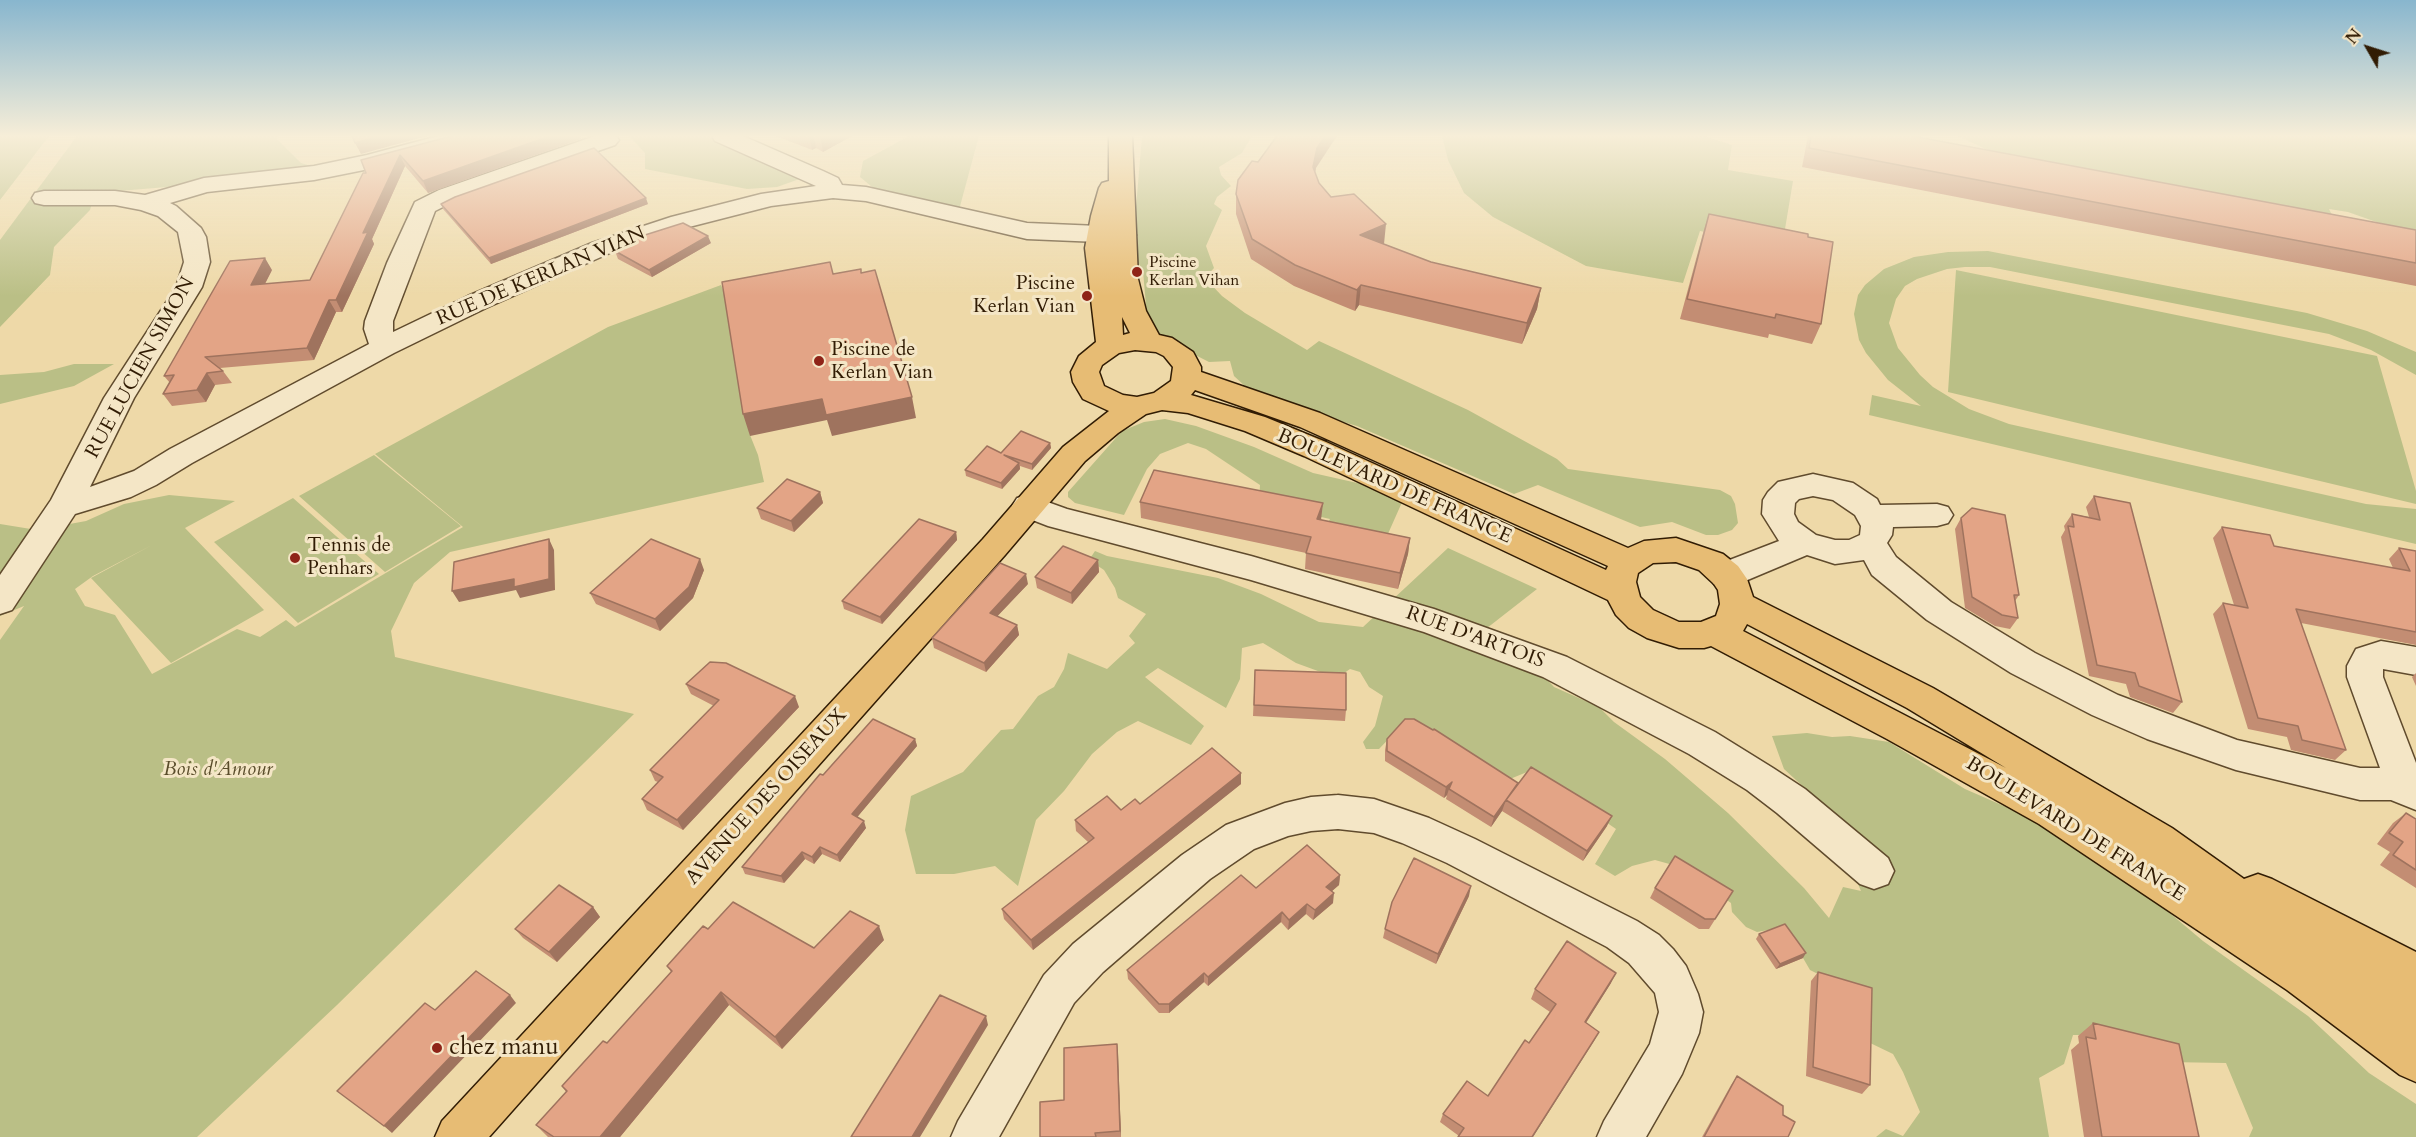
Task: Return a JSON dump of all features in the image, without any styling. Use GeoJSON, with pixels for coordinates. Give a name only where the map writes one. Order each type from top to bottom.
{"type":"FeatureCollection","features":[{"type":"Feature","properties":{"kind":"main road"},"geometry":{"type":"LineString","coordinates":[[1117,189],[1111,235],[1132,311],[1148,341]]}},
{"type":"Feature","properties":{"kind":"main road"},"geometry":{"type":"LineString","coordinates":[[1110,346],[1108,314],[1098,248],[1111,235]]}},
{"type":"Feature","properties":{"kind":"main road"},"geometry":{"type":"LineString","coordinates":[[1128,341],[1148,341],[1174,350],[1183,358],[1187,367],[1187,377],[1183,386],[1174,394],[1150,403],[1120,404],[1093,392],[1087,382],[1085,372],[1089,362],[1098,353],[1110,346],[1128,341]]}},
{"type":"Feature","properties":{"kind":"main road","name":"BOULEVARD DE FRANCE"},"geometry":{"type":"LineString","coordinates":[[1187,377],[1281,408],[1321,425],[1625,577]]}},
{"type":"Feature","properties":{"kind":"main road","name":"AVENUE DES OISEAUX"},"geometry":{"type":"LineString","coordinates":[[1074,454],[1084,434],[1093,392]]}},
{"type":"Feature","properties":{"kind":"main road","name":"BOULEVARD DE FRANCE"},"geometry":{"type":"LineString","coordinates":[[1150,403],[1190,404],[1255,424],[1625,577]]}},
{"type":"Feature","properties":{"kind":"main road","name":"AVENUE DES OISEAUX"},"geometry":{"type":"LineString","coordinates":[[458,1137],[781,783],[1074,454],[1107,426],[1150,403]]}},
{"type":"Feature","properties":{"kind":"main road"},"geometry":{"type":"LineString","coordinates":[[1676,550],[1722,593],[1692,636],[1659,628],[1641,619],[1628,606],[1625,577],[1644,553],[1676,550]]}},
{"type":"Feature","properties":{"kind":"main road","name":"BOULEVARD DE FRANCE"},"geometry":{"type":"LineString","coordinates":[[1722,593],[1920,698],[2158,840],[2304,945],[2416,1013]]}},
{"type":"Feature","properties":{"kind":"main road","name":"BOULEVARD DE FRANCE"},"geometry":{"type":"LineString","coordinates":[[1722,593],[1920,738],[2053,812],[2302,976],[2415,1059]]}},
{"type":"Feature","properties":{"kind":"main road"},"geometry":{"type":"LineString","coordinates":[[2158,840],[2416,974]]}},
{"type":"Feature","properties":{"kind":"street"},"geometry":{"type":"LineString","coordinates":[[146,203],[191,189]]}},
{"type":"Feature","properties":{"kind":"street"},"geometry":{"type":"LineString","coordinates":[[384,347],[378,329],[379,321],[424,207],[465,189]]}},
{"type":"Feature","properties":{"kind":"street","name":"RUE DE KERLAN VIAN"},"geometry":{"type":"LineString","coordinates":[[64,506],[120,489],[145,478],[181,456],[384,347],[526,279],[631,237],[770,199],[821,189]]}},
{"type":"Feature","properties":{"kind":"street","name":"RUE DE KERLAN VIAN"},"geometry":{"type":"LineString","coordinates":[[841,189],[1027,231],[1111,235]]}},
{"type":"Feature","properties":{"kind":"street","name":"RUE LUCIEN SIMON"},"geometry":{"type":"LineString","coordinates":[[0,601],[64,506],[119,398],[189,287],[197,262],[193,237],[188,228],[175,216],[146,203],[98,196],[44,198]]}},
{"type":"Feature","properties":{"kind":"street"},"geometry":{"type":"LineString","coordinates":[[88,462],[134,464],[181,456]]}},
{"type":"Feature","properties":{"kind":"street"},"geometry":{"type":"LineString","coordinates":[[1809,542],[1781,522],[1777,506],[1783,495],[1800,486],[1813,485],[1842,491],[1866,507],[1876,542],[1939,610],[1994,646],[2052,679],[2133,717],[2244,757],[2360,783],[2386,783],[2411,792]]}},
{"type":"Feature","properties":{"kind":"street","name":"RUE D'ARTOIS"},"geometry":{"type":"LineString","coordinates":[[1028,506],[1059,518],[1251,568],[1434,622],[1555,667],[1702,743],[1760,779],[1801,808],[1875,871]]}},
{"type":"Feature","properties":{"kind":"street"},"geometry":{"type":"LineString","coordinates":[[1722,593],[1809,542],[1876,542],[1937,515]]}},
{"type":"Feature","properties":{"kind":"street"},"geometry":{"type":"LineString","coordinates":[[2411,792],[2365,677],[2365,666],[2368,659],[2381,655],[2416,661]]}},
{"type":"Feature","properties":{"kind":"street"},"geometry":{"type":"LineString","coordinates":[[974,1137],[1059,989],[1088,958],[1196,867],[1240,837],[1285,820],[1311,814],[1338,812],[1374,816],[1415,830],[1461,851],[1622,934],[1644,949],[1658,963],[1671,980],[1677,994],[1681,1012],[1677,1033],[1666,1059],[1620,1137]]}},
{"type":"Feature","properties":{"kind":"green space"},"geometry":{"type":"Polygon","coordinates":[[[0,189],[8,189],[0,200],[0,189]]]}},
{"type":"Feature","properties":{"kind":"green space"},"geometry":{"type":"Polygon","coordinates":[[[38,189],[142,189],[95,193],[90,210],[54,247],[50,275],[0,327],[0,240],[38,189]]]}},
{"type":"Feature","properties":{"kind":"green space"},"geometry":{"type":"Polygon","coordinates":[[[875,189],[965,189],[959,210],[875,189]]]}},
{"type":"Feature","properties":{"kind":"green space"},"geometry":{"type":"Polygon","coordinates":[[[1138,189],[1227,189],[1217,197],[1214,204],[1222,210],[1206,246],[1214,268],[1205,278],[1222,296],[1245,313],[1307,350],[1319,341],[1468,410],[1557,459],[1568,469],[1720,490],[1731,496],[1735,504],[1738,523],[1732,530],[1718,535],[1706,535],[1672,522],[1640,527],[1538,485],[1514,494],[1357,426],[1309,412],[1247,388],[1234,376],[1230,361],[1209,362],[1154,334],[1147,317],[1143,271],[1136,259],[1135,219],[1138,189]]]}},
{"type":"Feature","properties":{"kind":"green space"},"geometry":{"type":"Polygon","coordinates":[[[1462,189],[1792,189],[1782,247],[1700,231],[1683,283],[1586,266],[1493,217],[1462,189]]]}},
{"type":"Feature","properties":{"kind":"green space"},"geometry":{"type":"Polygon","coordinates":[[[2179,189],[2416,189],[2416,236],[2348,212],[2329,209],[2333,217],[2179,189]]]}},
{"type":"Feature","properties":{"kind":"green space"},"geometry":{"type":"Polygon","coordinates":[[[1988,251],[2307,313],[2367,331],[2416,352],[2416,375],[2371,350],[2329,334],[1990,267],[1947,269],[1917,279],[1905,286],[1896,299],[1889,323],[1898,348],[1920,375],[1933,387],[1969,409],[2009,424],[2366,504],[2416,509],[2416,544],[1869,415],[1872,395],[1921,406],[1888,380],[1866,353],[1859,340],[1854,314],[1858,295],[1865,285],[1884,269],[1914,257],[1948,252],[1988,251]]]}},
{"type":"Feature","properties":{"kind":"green space"},"geometry":{"type":"Polygon","coordinates":[[[1956,270],[2377,356],[2416,491],[2416,504],[1948,392],[1956,270]]]}},
{"type":"Feature","properties":{"kind":"green space","name":"Bois d'Amour"},"geometry":{"type":"Polygon","coordinates":[[[721,285],[729,303],[750,435],[758,455],[764,482],[450,552],[414,583],[391,631],[395,657],[634,714],[337,1005],[197,1137],[0,1137],[0,640],[24,606],[0,616],[0,524],[37,530],[86,521],[124,504],[169,495],[235,501],[185,528],[264,610],[171,663],[91,578],[152,545],[93,576],[75,589],[85,606],[115,615],[152,674],[237,629],[260,637],[286,620],[295,627],[463,527],[375,454],[608,327],[721,285]]]}},
{"type":"Feature","properties":{"kind":"green space"},"geometry":{"type":"Polygon","coordinates":[[[74,364],[114,364],[74,386],[0,404],[0,375],[44,372],[74,364]]]}},
{"type":"Feature","properties":{"kind":"green space"},"geometry":{"type":"Polygon","coordinates":[[[1165,419],[1196,426],[1254,447],[1313,473],[1384,489],[1403,500],[1383,545],[1321,534],[1330,519],[1259,503],[1260,485],[1206,449],[1188,443],[1160,454],[1147,469],[1124,515],[1075,503],[1068,497],[1068,492],[1122,431],[1144,422],[1165,419]]]}},
{"type":"Feature","properties":{"kind":"green space"},"geometry":{"type":"Polygon","coordinates":[[[374,455],[461,526],[385,572],[299,496],[374,455]]]}},
{"type":"Feature","properties":{"kind":"green space","name":"Tennis de Penhars"},"geometry":{"type":"Polygon","coordinates":[[[293,498],[379,574],[298,623],[214,542],[293,498]]]}},
{"type":"Feature","properties":{"kind":"green space"},"geometry":{"type":"Polygon","coordinates":[[[1448,548],[1537,589],[1464,646],[1490,658],[1536,668],[1554,687],[1599,707],[1614,722],[1665,759],[1728,813],[1804,888],[1829,918],[1843,887],[1861,891],[1852,870],[1846,826],[1784,769],[1772,736],[1807,733],[1889,742],[1965,789],[2084,841],[2203,941],[2308,1016],[2369,1073],[2416,1104],[2416,1137],[2249,1137],[2253,1128],[2226,1063],[2167,1062],[2087,1035],[2073,1035],[2064,1064],[2039,1078],[2049,1137],[1876,1137],[1886,1129],[1903,1136],[1920,1112],[1903,1072],[1893,1054],[1866,1041],[1834,982],[1810,970],[1785,927],[1757,932],[1746,927],[1732,912],[1731,903],[1701,882],[1691,870],[1655,860],[1632,866],[1615,876],[1595,864],[1616,829],[1571,798],[1527,772],[1510,779],[1401,726],[1379,749],[1366,749],[1363,742],[1375,726],[1383,696],[1369,687],[1360,672],[1350,669],[1337,678],[1296,663],[1263,643],[1242,648],[1240,679],[1226,708],[1158,668],[1145,677],[1204,726],[1191,745],[1138,721],[1117,732],[1092,754],[1064,791],[1036,820],[1018,886],[995,866],[954,874],[916,874],[905,830],[911,796],[963,772],[1001,730],[1013,729],[1038,696],[1054,687],[1064,669],[1068,653],[1107,669],[1135,643],[1129,636],[1146,614],[1118,598],[1104,570],[1089,560],[1095,551],[1107,556],[1218,578],[1261,594],[1319,622],[1363,627],[1448,548]]]}},
{"type":"Feature","properties":{"kind":"building"},"geometry":{"type":"Polygon","coordinates":[[[355,189],[384,189],[363,233],[368,232],[336,300],[329,300],[307,348],[205,357],[223,371],[207,373],[197,390],[163,394],[174,375],[164,376],[230,261],[265,258],[251,285],[310,280],[355,189]]]}},
{"type":"Feature","properties":{"kind":"building"},"geometry":{"type":"Polygon","coordinates":[[[478,189],[637,189],[646,198],[489,258],[441,204],[478,189]]]}},
{"type":"Feature","properties":{"kind":"building"},"geometry":{"type":"Polygon","coordinates":[[[1237,189],[1324,189],[1331,197],[1354,194],[1386,224],[1360,235],[1431,262],[1541,288],[1527,323],[1361,285],[1357,290],[1295,265],[1252,239],[1236,194],[1237,189]]]}},
{"type":"Feature","properties":{"kind":"building"},"geometry":{"type":"Polygon","coordinates":[[[2026,189],[2196,189],[2416,230],[2416,263],[2026,189]]]}},
{"type":"Feature","properties":{"kind":"building"},"geometry":{"type":"Polygon","coordinates":[[[1709,214],[1808,234],[1808,237],[1833,242],[1821,324],[1776,314],[1775,318],[1687,299],[1709,214]]]}},
{"type":"Feature","properties":{"kind":"building"},"geometry":{"type":"Polygon","coordinates":[[[683,223],[708,236],[649,270],[615,251],[645,235],[683,223]]]}},
{"type":"Feature","properties":{"kind":"building","name":"Piscine de Kerlan Vian"},"geometry":{"type":"Polygon","coordinates":[[[830,262],[833,274],[861,269],[861,273],[875,270],[912,397],[826,415],[822,399],[743,414],[722,282],[830,262]]]}},
{"type":"Feature","properties":{"kind":"building"},"geometry":{"type":"Polygon","coordinates":[[[1021,431],[1050,443],[1032,464],[1004,455],[1019,463],[1001,483],[965,470],[987,446],[1001,453],[1021,431]]]}},
{"type":"Feature","properties":{"kind":"building"},"geometry":{"type":"Polygon","coordinates":[[[1154,470],[1323,503],[1317,519],[1410,538],[1400,573],[1306,553],[1311,537],[1140,502],[1154,470]]]}},
{"type":"Feature","properties":{"kind":"building"},"geometry":{"type":"Polygon","coordinates":[[[787,479],[820,492],[791,521],[757,508],[787,479]]]}},
{"type":"Feature","properties":{"kind":"building"},"geometry":{"type":"Polygon","coordinates":[[[2094,496],[2130,503],[2182,702],[2139,686],[2135,673],[2097,665],[2068,526],[2074,527],[2072,514],[2100,520],[2094,496]]]}},
{"type":"Feature","properties":{"kind":"building"},"geometry":{"type":"Polygon","coordinates":[[[1972,508],[2005,515],[2019,595],[2014,595],[2018,618],[2002,615],[1972,597],[1961,518],[1972,508]]]}},
{"type":"Feature","properties":{"kind":"building"},"geometry":{"type":"Polygon","coordinates":[[[919,519],[956,532],[880,617],[842,601],[919,519]]]}},
{"type":"Feature","properties":{"kind":"building"},"geometry":{"type":"Polygon","coordinates":[[[2222,527],[2270,535],[2274,546],[2410,571],[2399,548],[2416,551],[2416,632],[2296,609],[2346,750],[2302,740],[2298,726],[2258,718],[2223,603],[2248,608],[2222,527]]]}},
{"type":"Feature","properties":{"kind":"building"},"geometry":{"type":"Polygon","coordinates":[[[549,539],[549,579],[514,587],[514,579],[452,591],[454,562],[549,539]]]}},
{"type":"Feature","properties":{"kind":"building"},"geometry":{"type":"Polygon","coordinates":[[[651,539],[700,559],[689,587],[655,619],[590,593],[651,539]]]}},
{"type":"Feature","properties":{"kind":"building"},"geometry":{"type":"Polygon","coordinates":[[[1063,546],[1098,560],[1071,593],[1035,577],[1063,546]]]}},
{"type":"Feature","properties":{"kind":"building"},"geometry":{"type":"Polygon","coordinates":[[[1000,563],[1026,574],[990,613],[1017,625],[984,663],[932,638],[1000,563]]]}},
{"type":"Feature","properties":{"kind":"building"},"geometry":{"type":"Polygon","coordinates":[[[710,662],[726,663],[795,696],[677,820],[642,799],[663,777],[650,770],[719,700],[686,684],[710,662]]]}},
{"type":"Feature","properties":{"kind":"building"},"geometry":{"type":"Polygon","coordinates":[[[1255,670],[1346,673],[1346,710],[1254,705],[1255,670]]]}},
{"type":"Feature","properties":{"kind":"building"},"geometry":{"type":"Polygon","coordinates":[[[873,719],[915,739],[852,814],[864,821],[837,855],[820,847],[812,857],[802,852],[781,876],[742,867],[820,774],[823,775],[873,719]]]}},
{"type":"Feature","properties":{"kind":"building"},"geometry":{"type":"Polygon","coordinates":[[[1405,719],[1414,719],[1434,729],[1518,783],[1494,817],[1449,789],[1452,782],[1446,787],[1387,751],[1387,739],[1405,719]]]}},
{"type":"Feature","properties":{"kind":"building"},"geometry":{"type":"Polygon","coordinates":[[[1212,748],[1241,773],[1031,940],[1002,909],[1094,838],[1075,820],[1107,796],[1121,810],[1135,799],[1140,804],[1212,748]]]}},
{"type":"Feature","properties":{"kind":"building"},"geometry":{"type":"Polygon","coordinates":[[[1531,767],[1612,816],[1587,851],[1506,800],[1531,767]]]}},
{"type":"Feature","properties":{"kind":"building"},"geometry":{"type":"Polygon","coordinates":[[[2406,813],[2416,819],[2416,870],[2393,855],[2403,842],[2389,833],[2406,813]]]}},
{"type":"Feature","properties":{"kind":"building"},"geometry":{"type":"Polygon","coordinates":[[[1307,845],[1340,875],[1326,887],[1334,893],[1315,910],[1307,904],[1289,920],[1282,912],[1208,977],[1204,973],[1169,1004],[1159,1004],[1127,970],[1241,875],[1256,888],[1307,845]]]}},
{"type":"Feature","properties":{"kind":"building"},"geometry":{"type":"Polygon","coordinates":[[[1675,856],[1733,891],[1715,919],[1705,919],[1655,888],[1675,856]]]}},
{"type":"Feature","properties":{"kind":"building"},"geometry":{"type":"Polygon","coordinates":[[[1414,858],[1471,886],[1438,954],[1385,929],[1392,902],[1414,858]]]}},
{"type":"Feature","properties":{"kind":"building"},"geometry":{"type":"Polygon","coordinates":[[[559,885],[593,907],[549,952],[515,929],[559,885]]]}},
{"type":"Feature","properties":{"kind":"building"},"geometry":{"type":"Polygon","coordinates":[[[733,902],[814,948],[850,911],[879,926],[775,1037],[721,992],[600,1137],[554,1137],[536,1125],[567,1091],[562,1086],[603,1041],[607,1043],[672,971],[667,966],[703,926],[708,929],[733,902]]]}},
{"type":"Feature","properties":{"kind":"building"},"geometry":{"type":"Polygon","coordinates":[[[1785,924],[1806,953],[1780,964],[1759,934],[1785,924]]]}},
{"type":"Feature","properties":{"kind":"building"},"geometry":{"type":"Polygon","coordinates":[[[1567,941],[1616,973],[1585,1022],[1599,1032],[1532,1137],[1458,1137],[1464,1128],[1443,1114],[1467,1081],[1488,1096],[1525,1040],[1529,1043],[1556,1004],[1535,989],[1567,941]]]}},
{"type":"Feature","properties":{"kind":"building"},"geometry":{"type":"Polygon","coordinates":[[[476,971],[510,995],[384,1126],[337,1091],[425,1003],[435,1010],[476,971]]]}},
{"type":"Feature","properties":{"kind":"building"},"geometry":{"type":"Polygon","coordinates":[[[1818,972],[1872,988],[1870,1085],[1813,1067],[1818,972]]]}},
{"type":"Feature","properties":{"kind":"building"},"geometry":{"type":"Polygon","coordinates":[[[940,995],[986,1016],[912,1137],[851,1137],[940,995]]]}},
{"type":"Feature","properties":{"kind":"building"},"geometry":{"type":"Polygon","coordinates":[[[2093,1023],[2179,1044],[2199,1137],[2102,1137],[2086,1037],[2096,1039],[2093,1023]]]}},
{"type":"Feature","properties":{"kind":"building"},"geometry":{"type":"Polygon","coordinates":[[[1117,1044],[1120,1131],[1095,1133],[1096,1137],[1040,1137],[1040,1102],[1064,1100],[1064,1048],[1117,1044]]]}},
{"type":"Feature","properties":{"kind":"building"},"geometry":{"type":"Polygon","coordinates":[[[1737,1076],[1783,1106],[1783,1115],[1795,1122],[1788,1137],[1704,1137],[1737,1076]]]}},
{"type":"Feature","properties":{"kind":"place","name":"Piscine Kerlan Vihan"},"geometry":{"type":"Point","coordinates":[1137,272]}},
{"type":"Feature","properties":{"kind":"place","name":"Piscine Kerlan Vian"},"geometry":{"type":"Point","coordinates":[1087,296]}},
{"type":"Feature","properties":{"kind":"place","name":"Piscine de Kerlan Vian"},"geometry":{"type":"Point","coordinates":[819,361]}},
{"type":"Feature","properties":{"kind":"place","name":"Tennis de Penhars"},"geometry":{"type":"Point","coordinates":[295,558]}},
{"type":"Feature","properties":{"kind":"place","name":"chez manu"},"geometry":{"type":"Point","coordinates":[437,1048]}}]}
